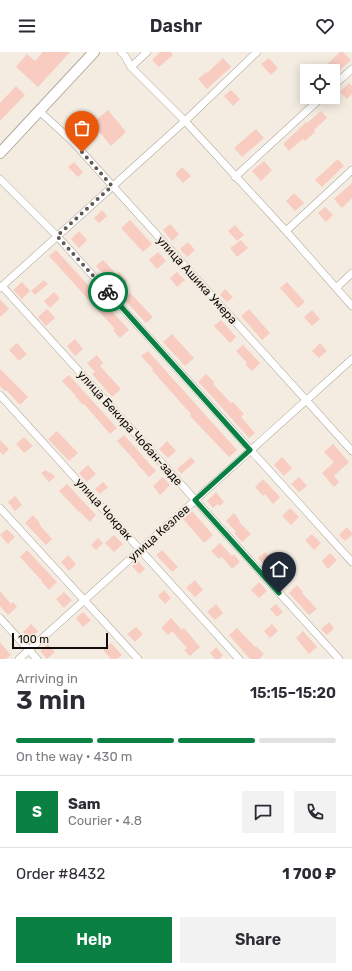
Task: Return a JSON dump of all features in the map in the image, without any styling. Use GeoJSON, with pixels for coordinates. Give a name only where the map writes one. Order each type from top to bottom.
{"type":"FeatureCollection","features":[{"type":"Feature","properties":{"kind":"main road"},"geometry":{"type":"LineString","coordinates":[[0,152],[94,52]]}},
{"type":"Feature","properties":{"kind":"street"},"geometry":{"type":"LineString","coordinates":[[121,52],[131,67],[185,121],[286,231],[352,306]]}},
{"type":"Feature","properties":{"kind":"street"},"geometry":{"type":"LineString","coordinates":[[131,67],[146,52]]}},
{"type":"Feature","properties":{"kind":"street"},"geometry":{"type":"LineString","coordinates":[[1,287],[185,121],[257,52]]}},
{"type":"Feature","properties":{"kind":"street"},"geometry":{"type":"LineString","coordinates":[[340,80],[352,69]]}},
{"type":"Feature","properties":{"kind":"street"},"geometry":{"type":"LineString","coordinates":[[235,177],[314,104]]}},
{"type":"Feature","properties":{"kind":"street","name":"улица Ашика Умера"},"geometry":{"type":"LineString","coordinates":[[39,111],[73,142],[352,451]]}},
{"type":"Feature","properties":{"kind":"street"},"geometry":{"type":"LineString","coordinates":[[286,231],[352,170]]}},
{"type":"Feature","properties":{"kind":"street"},"geometry":{"type":"LineString","coordinates":[[0,180],[57,236],[352,562]]}},
{"type":"Feature","properties":{"kind":"street"},"geometry":{"type":"LineString","coordinates":[[336,288],[352,273]]}},
{"type":"Feature","properties":{"kind":"street","name":"улица Бекира Чобан-заде"},"geometry":{"type":"LineString","coordinates":[[1,287],[339,659]]}},
{"type":"Feature","properties":{"kind":"street","name":"улица Кезлев"},"geometry":{"type":"LineString","coordinates":[[19,659],[352,359]]}},
{"type":"Feature","properties":{"kind":"street","name":"улица Чокрак"},"geometry":{"type":"LineString","coordinates":[[0,395],[239,659]]}},
{"type":"Feature","properties":{"kind":"street"},"geometry":{"type":"LineString","coordinates":[[0,508],[138,659]]}},
{"type":"Feature","properties":{"kind":"street"},"geometry":{"type":"LineString","coordinates":[[0,618],[37,659]]}},
{"type":"Feature","properties":{"kind":"building"},"geometry":{"type":"Polygon","coordinates":[[[43,52],[70,52],[38,87],[16,67],[27,54],[35,61],[43,52]]]}},
{"type":"Feature","properties":{"kind":"building"},"geometry":{"type":"Polygon","coordinates":[[[160,52],[171,52],[173,55],[159,67],[152,60],[160,52]]]}},
{"type":"Feature","properties":{"kind":"building"},"geometry":{"type":"Polygon","coordinates":[[[340,52],[343,52],[351,60],[340,70],[340,64],[327,64],[340,52]]]}},
{"type":"Feature","properties":{"kind":"building"},"geometry":{"type":"Polygon","coordinates":[[[223,58],[231,67],[207,89],[198,79],[223,58]]]}},
{"type":"Feature","properties":{"kind":"building"},"geometry":{"type":"Polygon","coordinates":[[[269,58],[278,68],[271,75],[261,64],[269,58]]]}},
{"type":"Feature","properties":{"kind":"building"},"geometry":{"type":"Polygon","coordinates":[[[349,83],[352,86],[352,94],[347,99],[340,92],[349,83]]]}},
{"type":"Feature","properties":{"kind":"building"},"geometry":{"type":"Polygon","coordinates":[[[16,86],[25,95],[0,121],[0,103],[16,86]]]}},
{"type":"Feature","properties":{"kind":"building"},"geometry":{"type":"Polygon","coordinates":[[[231,90],[240,99],[233,106],[224,96],[231,90]]]}},
{"type":"Feature","properties":{"kind":"building"},"geometry":{"type":"Polygon","coordinates":[[[108,110],[126,132],[111,146],[96,128],[93,131],[89,126],[108,110]]]}},
{"type":"Feature","properties":{"kind":"building"},"geometry":{"type":"Polygon","coordinates":[[[321,111],[327,118],[305,141],[303,139],[289,151],[283,144],[306,122],[307,123],[321,111]]]}},
{"type":"Feature","properties":{"kind":"building"},"geometry":{"type":"Polygon","coordinates":[[[256,129],[264,138],[242,157],[234,148],[256,129]]]}},
{"type":"Feature","properties":{"kind":"building"},"geometry":{"type":"Polygon","coordinates":[[[338,159],[344,166],[322,187],[315,180],[338,159]]]}},
{"type":"Feature","properties":{"kind":"building"},"geometry":{"type":"Polygon","coordinates":[[[264,161],[272,170],[261,181],[252,171],[264,161]]]}},
{"type":"Feature","properties":{"kind":"building"},"geometry":{"type":"Polygon","coordinates":[[[74,162],[83,172],[78,177],[68,167],[74,162]]]}},
{"type":"Feature","properties":{"kind":"building"},"geometry":{"type":"Polygon","coordinates":[[[182,167],[191,176],[183,183],[175,174],[182,167]]]}},
{"type":"Feature","properties":{"kind":"building"},"geometry":{"type":"Polygon","coordinates":[[[352,183],[352,198],[342,208],[334,199],[352,183]]]}},
{"type":"Feature","properties":{"kind":"building"},"geometry":{"type":"Polygon","coordinates":[[[294,193],[304,203],[295,211],[286,201],[294,193]]]}},
{"type":"Feature","properties":{"kind":"building"},"geometry":{"type":"Polygon","coordinates":[[[325,207],[333,215],[326,222],[318,213],[325,207]]]}},
{"type":"Feature","properties":{"kind":"building"},"geometry":{"type":"Polygon","coordinates":[[[102,210],[107,216],[99,223],[94,218],[102,210]]]}},
{"type":"Feature","properties":{"kind":"building"},"geometry":{"type":"Polygon","coordinates":[[[130,220],[152,244],[143,252],[121,228],[130,220]]]}},
{"type":"Feature","properties":{"kind":"building"},"geometry":{"type":"Polygon","coordinates":[[[170,224],[179,234],[172,241],[163,230],[170,224]]]}},
{"type":"Feature","properties":{"kind":"building"},"geometry":{"type":"Polygon","coordinates":[[[235,225],[244,235],[237,241],[228,231],[235,225]]]}},
{"type":"Feature","properties":{"kind":"building"},"geometry":{"type":"Polygon","coordinates":[[[79,231],[87,240],[79,248],[71,239],[79,231]]]}},
{"type":"Feature","properties":{"kind":"building"},"geometry":{"type":"Polygon","coordinates":[[[241,240],[248,248],[237,257],[230,248],[241,240]]]}},
{"type":"Feature","properties":{"kind":"building"},"geometry":{"type":"Polygon","coordinates":[[[188,242],[195,250],[187,257],[180,249],[188,242]]]}},
{"type":"Feature","properties":{"kind":"building"},"geometry":{"type":"Polygon","coordinates":[[[56,250],[129,330],[120,338],[113,330],[115,329],[49,256],[56,250]]]}},
{"type":"Feature","properties":{"kind":"building"},"geometry":{"type":"Polygon","coordinates":[[[158,252],[166,261],[157,269],[149,260],[158,252]]]}},
{"type":"Feature","properties":{"kind":"building"},"geometry":{"type":"Polygon","coordinates":[[[103,260],[117,275],[119,272],[127,281],[116,291],[109,282],[110,281],[96,266],[103,260]]]}},
{"type":"Feature","properties":{"kind":"building"},"geometry":{"type":"Polygon","coordinates":[[[177,272],[185,280],[177,287],[170,278],[177,272]]]}},
{"type":"Feature","properties":{"kind":"building"},"geometry":{"type":"Polygon","coordinates":[[[44,280],[48,284],[35,295],[31,291],[44,280]]]}},
{"type":"Feature","properties":{"kind":"building"},"geometry":{"type":"Polygon","coordinates":[[[22,282],[30,291],[22,299],[13,290],[22,282]]]}},
{"type":"Feature","properties":{"kind":"building"},"geometry":{"type":"Polygon","coordinates":[[[287,282],[305,302],[298,308],[280,288],[287,282]]]}},
{"type":"Feature","properties":{"kind":"building"},"geometry":{"type":"Polygon","coordinates":[[[225,289],[233,297],[227,302],[220,295],[225,289]]]}},
{"type":"Feature","properties":{"kind":"building"},"geometry":{"type":"Polygon","coordinates":[[[54,292],[60,298],[50,308],[44,301],[54,292]]]}},
{"type":"Feature","properties":{"kind":"building"},"geometry":{"type":"Polygon","coordinates":[[[130,293],[153,317],[146,323],[123,298],[130,293]]]}},
{"type":"Feature","properties":{"kind":"building"},"geometry":{"type":"Polygon","coordinates":[[[0,299],[9,309],[0,317],[0,299]]]}},
{"type":"Feature","properties":{"kind":"building"},"geometry":{"type":"Polygon","coordinates":[[[47,309],[55,318],[46,326],[38,317],[47,309]]]}},
{"type":"Feature","properties":{"kind":"building"},"geometry":{"type":"Polygon","coordinates":[[[249,309],[270,333],[262,340],[241,316],[249,309]]]}},
{"type":"Feature","properties":{"kind":"building"},"geometry":{"type":"Polygon","coordinates":[[[312,310],[320,319],[312,326],[304,317],[312,310]]]}},
{"type":"Feature","properties":{"kind":"building"},"geometry":{"type":"Polygon","coordinates":[[[221,320],[236,337],[230,343],[214,326],[221,320]]]}},
{"type":"Feature","properties":{"kind":"building"},"geometry":{"type":"Polygon","coordinates":[[[172,334],[194,358],[185,366],[163,342],[172,334]]]}},
{"type":"Feature","properties":{"kind":"building"},"geometry":{"type":"Polygon","coordinates":[[[75,339],[83,349],[75,356],[67,346],[75,339]]]}},
{"type":"Feature","properties":{"kind":"building"},"geometry":{"type":"Polygon","coordinates":[[[17,343],[27,354],[19,361],[9,350],[17,343]]]}},
{"type":"Feature","properties":{"kind":"building"},"geometry":{"type":"Polygon","coordinates":[[[320,343],[327,351],[319,358],[312,351],[320,343]]]}},
{"type":"Feature","properties":{"kind":"building"},"geometry":{"type":"Polygon","coordinates":[[[243,345],[260,363],[252,371],[236,351],[243,345]]]}},
{"type":"Feature","properties":{"kind":"building"},"geometry":{"type":"Polygon","coordinates":[[[148,351],[237,450],[229,457],[190,416],[191,414],[141,356],[148,351]]]}},
{"type":"Feature","properties":{"kind":"building"},"geometry":{"type":"Polygon","coordinates":[[[97,355],[103,363],[100,366],[121,389],[112,397],[92,374],[95,372],[87,363],[97,355]]]}},
{"type":"Feature","properties":{"kind":"building"},"geometry":{"type":"Polygon","coordinates":[[[0,369],[28,397],[20,405],[6,390],[5,391],[0,386],[0,369]]]}},
{"type":"Feature","properties":{"kind":"building"},"geometry":{"type":"Polygon","coordinates":[[[206,374],[214,382],[213,384],[231,403],[233,402],[244,414],[241,417],[255,433],[249,438],[198,382],[206,374]]]}},
{"type":"Feature","properties":{"kind":"building"},"geometry":{"type":"Polygon","coordinates":[[[69,375],[117,428],[110,434],[62,381],[69,375]]]}},
{"type":"Feature","properties":{"kind":"building"},"geometry":{"type":"Polygon","coordinates":[[[57,431],[78,453],[69,461],[48,439],[57,431]]]}},
{"type":"Feature","properties":{"kind":"building"},"geometry":{"type":"Polygon","coordinates":[[[124,435],[156,471],[149,477],[117,441],[124,435]]]}},
{"type":"Feature","properties":{"kind":"building"},"geometry":{"type":"Polygon","coordinates":[[[24,437],[33,446],[24,453],[16,444],[24,437]]]}},
{"type":"Feature","properties":{"kind":"building"},"geometry":{"type":"Polygon","coordinates":[[[0,440],[9,449],[3,455],[0,452],[0,440]]]}},
{"type":"Feature","properties":{"kind":"building"},"geometry":{"type":"Polygon","coordinates":[[[167,441],[176,451],[168,458],[159,449],[167,441]]]}},
{"type":"Feature","properties":{"kind":"building"},"geometry":{"type":"Polygon","coordinates":[[[333,444],[349,462],[334,476],[339,482],[334,487],[322,473],[334,462],[324,452],[333,444]]]}},
{"type":"Feature","properties":{"kind":"building"},"geometry":{"type":"Polygon","coordinates":[[[191,457],[195,462],[181,474],[177,469],[191,457]]]}},
{"type":"Feature","properties":{"kind":"building"},"geometry":{"type":"Polygon","coordinates":[[[282,457],[292,468],[284,476],[274,465],[282,457]]]}},
{"type":"Feature","properties":{"kind":"building"},"geometry":{"type":"Polygon","coordinates":[[[88,465],[96,474],[87,482],[79,473],[88,465]]]}},
{"type":"Feature","properties":{"kind":"building"},"geometry":{"type":"Polygon","coordinates":[[[46,470],[55,477],[49,482],[41,473],[46,470]]]}},
{"type":"Feature","properties":{"kind":"building"},"geometry":{"type":"Polygon","coordinates":[[[163,477],[170,485],[160,495],[153,486],[163,477]]]}},
{"type":"Feature","properties":{"kind":"building"},"geometry":{"type":"Polygon","coordinates":[[[299,477],[307,486],[299,492],[291,484],[299,477]]]}},
{"type":"Feature","properties":{"kind":"building"},"geometry":{"type":"Polygon","coordinates":[[[263,479],[280,497],[273,504],[265,494],[263,496],[255,487],[263,479]]]}},
{"type":"Feature","properties":{"kind":"building"},"geometry":{"type":"Polygon","coordinates":[[[103,482],[108,487],[100,494],[95,489],[103,482]]]}},
{"type":"Feature","properties":{"kind":"building"},"geometry":{"type":"Polygon","coordinates":[[[67,484],[96,515],[90,522],[59,491],[67,484]]]}},
{"type":"Feature","properties":{"kind":"building"},"geometry":{"type":"Polygon","coordinates":[[[216,492],[224,502],[220,506],[218,504],[213,508],[207,501],[216,492]]]}},
{"type":"Feature","properties":{"kind":"building"},"geometry":{"type":"Polygon","coordinates":[[[15,496],[22,505],[15,511],[8,502],[15,496]]]}},
{"type":"Feature","properties":{"kind":"building"},"geometry":{"type":"Polygon","coordinates":[[[290,508],[299,517],[291,525],[282,516],[290,508]]]}},
{"type":"Feature","properties":{"kind":"building"},"geometry":{"type":"Polygon","coordinates":[[[192,511],[213,535],[204,543],[183,519],[192,511]]]}},
{"type":"Feature","properties":{"kind":"building"},"geometry":{"type":"Polygon","coordinates":[[[234,513],[240,521],[239,522],[251,534],[242,542],[234,533],[236,532],[226,521],[234,513]]]}},
{"type":"Feature","properties":{"kind":"building"},"geometry":{"type":"Polygon","coordinates":[[[33,515],[52,539],[46,545],[25,523],[33,515]]]}},
{"type":"Feature","properties":{"kind":"building"},"geometry":{"type":"Polygon","coordinates":[[[347,527],[352,535],[345,541],[339,535],[347,527]]]}},
{"type":"Feature","properties":{"kind":"building"},"geometry":{"type":"Polygon","coordinates":[[[7,529],[15,537],[8,544],[0,535],[7,529]]]}},
{"type":"Feature","properties":{"kind":"building"},"geometry":{"type":"Polygon","coordinates":[[[312,534],[321,543],[314,550],[305,540],[312,534]]]}},
{"type":"Feature","properties":{"kind":"building"},"geometry":{"type":"Polygon","coordinates":[[[114,535],[123,544],[114,552],[105,543],[114,535]]]}},
{"type":"Feature","properties":{"kind":"building"},"geometry":{"type":"Polygon","coordinates":[[[98,538],[103,543],[96,550],[91,545],[98,538]]]}},
{"type":"Feature","properties":{"kind":"building"},"geometry":{"type":"Polygon","coordinates":[[[220,543],[232,556],[234,554],[240,562],[232,569],[222,557],[219,559],[211,551],[220,543]]]}},
{"type":"Feature","properties":{"kind":"building"},"geometry":{"type":"Polygon","coordinates":[[[27,550],[57,582],[49,590],[20,557],[27,550]]]}},
{"type":"Feature","properties":{"kind":"building"},"geometry":{"type":"Polygon","coordinates":[[[162,550],[178,567],[172,572],[156,555],[162,550]]]}},
{"type":"Feature","properties":{"kind":"building"},"geometry":{"type":"Polygon","coordinates":[[[265,552],[272,559],[265,566],[258,558],[265,552]]]}},
{"type":"Feature","properties":{"kind":"building"},"geometry":{"type":"Polygon","coordinates":[[[330,553],[337,560],[328,569],[322,561],[330,553]]]}},
{"type":"Feature","properties":{"kind":"building"},"geometry":{"type":"Polygon","coordinates":[[[68,555],[76,564],[69,571],[61,562],[68,555]]]}},
{"type":"Feature","properties":{"kind":"building"},"geometry":{"type":"Polygon","coordinates":[[[138,561],[145,569],[139,574],[132,566],[138,561]]]}},
{"type":"Feature","properties":{"kind":"building"},"geometry":{"type":"Polygon","coordinates":[[[195,580],[203,590],[195,597],[186,588],[195,580]]]}},
{"type":"Feature","properties":{"kind":"building"},"geometry":{"type":"Polygon","coordinates":[[[259,582],[267,591],[259,598],[251,590],[259,582]]]}},
{"type":"Feature","properties":{"kind":"building"},"geometry":{"type":"Polygon","coordinates":[[[297,585],[303,592],[302,593],[317,609],[309,615],[289,593],[297,585]]]}},
{"type":"Feature","properties":{"kind":"building"},"geometry":{"type":"Polygon","coordinates":[[[164,590],[171,598],[165,604],[158,596],[164,590]]]}},
{"type":"Feature","properties":{"kind":"building"},"geometry":{"type":"Polygon","coordinates":[[[0,591],[11,604],[13,602],[17,607],[8,615],[0,606],[0,591]]]}},
{"type":"Feature","properties":{"kind":"building"},"geometry":{"type":"Polygon","coordinates":[[[64,592],[72,600],[64,608],[56,599],[64,592]]]}},
{"type":"Feature","properties":{"kind":"building"},"geometry":{"type":"Polygon","coordinates":[[[216,604],[223,613],[215,620],[207,612],[216,604]]]}},
{"type":"Feature","properties":{"kind":"building"},"geometry":{"type":"Polygon","coordinates":[[[276,604],[283,612],[277,617],[270,609],[276,604]]]}},
{"type":"Feature","properties":{"kind":"building"},"geometry":{"type":"Polygon","coordinates":[[[83,612],[91,620],[83,627],[76,618],[83,612]]]}},
{"type":"Feature","properties":{"kind":"building"},"geometry":{"type":"Polygon","coordinates":[[[171,618],[182,630],[184,628],[200,647],[190,656],[184,650],[187,648],[172,631],[168,635],[161,628],[171,618]]]}},
{"type":"Feature","properties":{"kind":"building"},"geometry":{"type":"Polygon","coordinates":[[[329,622],[334,628],[327,635],[321,629],[329,622]]]}},
{"type":"Feature","properties":{"kind":"building"},"geometry":{"type":"Polygon","coordinates":[[[31,624],[38,631],[30,639],[23,632],[31,624]]]}},
{"type":"Feature","properties":{"kind":"building"},"geometry":{"type":"Polygon","coordinates":[[[272,624],[278,631],[270,638],[264,631],[272,624]]]}},
{"type":"Feature","properties":{"kind":"building"},"geometry":{"type":"Polygon","coordinates":[[[136,627],[143,634],[135,642],[127,634],[136,627]]]}},
{"type":"Feature","properties":{"kind":"building"},"geometry":{"type":"Polygon","coordinates":[[[237,628],[255,647],[256,646],[264,654],[259,659],[250,659],[229,635],[237,628]]]}},
{"type":"Feature","properties":{"kind":"building"},"geometry":{"type":"Polygon","coordinates":[[[303,631],[317,647],[309,654],[296,638],[303,631]]]}},
{"type":"Feature","properties":{"kind":"building"},"geometry":{"type":"Polygon","coordinates":[[[0,642],[11,655],[6,659],[0,659],[0,642]]]}},
{"type":"Feature","properties":{"kind":"building"},"geometry":{"type":"Polygon","coordinates":[[[111,643],[122,655],[117,659],[111,659],[103,650],[111,643]]]}},
{"type":"Feature","properties":{"kind":"building"},"geometry":{"type":"Polygon","coordinates":[[[48,644],[55,652],[47,659],[40,651],[48,644]]]}},
{"type":"Feature","properties":{"kind":"building"},"geometry":{"type":"Polygon","coordinates":[[[216,647],[223,655],[219,659],[215,659],[210,653],[216,647]]]}},
{"type":"Feature","properties":{"kind":"way so far"},"geometry":{"type":"LineString","coordinates":[[82,152],[112,186],[57,236],[108,292]]}},
{"type":"Feature","properties":{"kind":"route"},"geometry":{"type":"LineString","coordinates":[[108,292],[250,450],[195,500],[279,593]]}}]}
